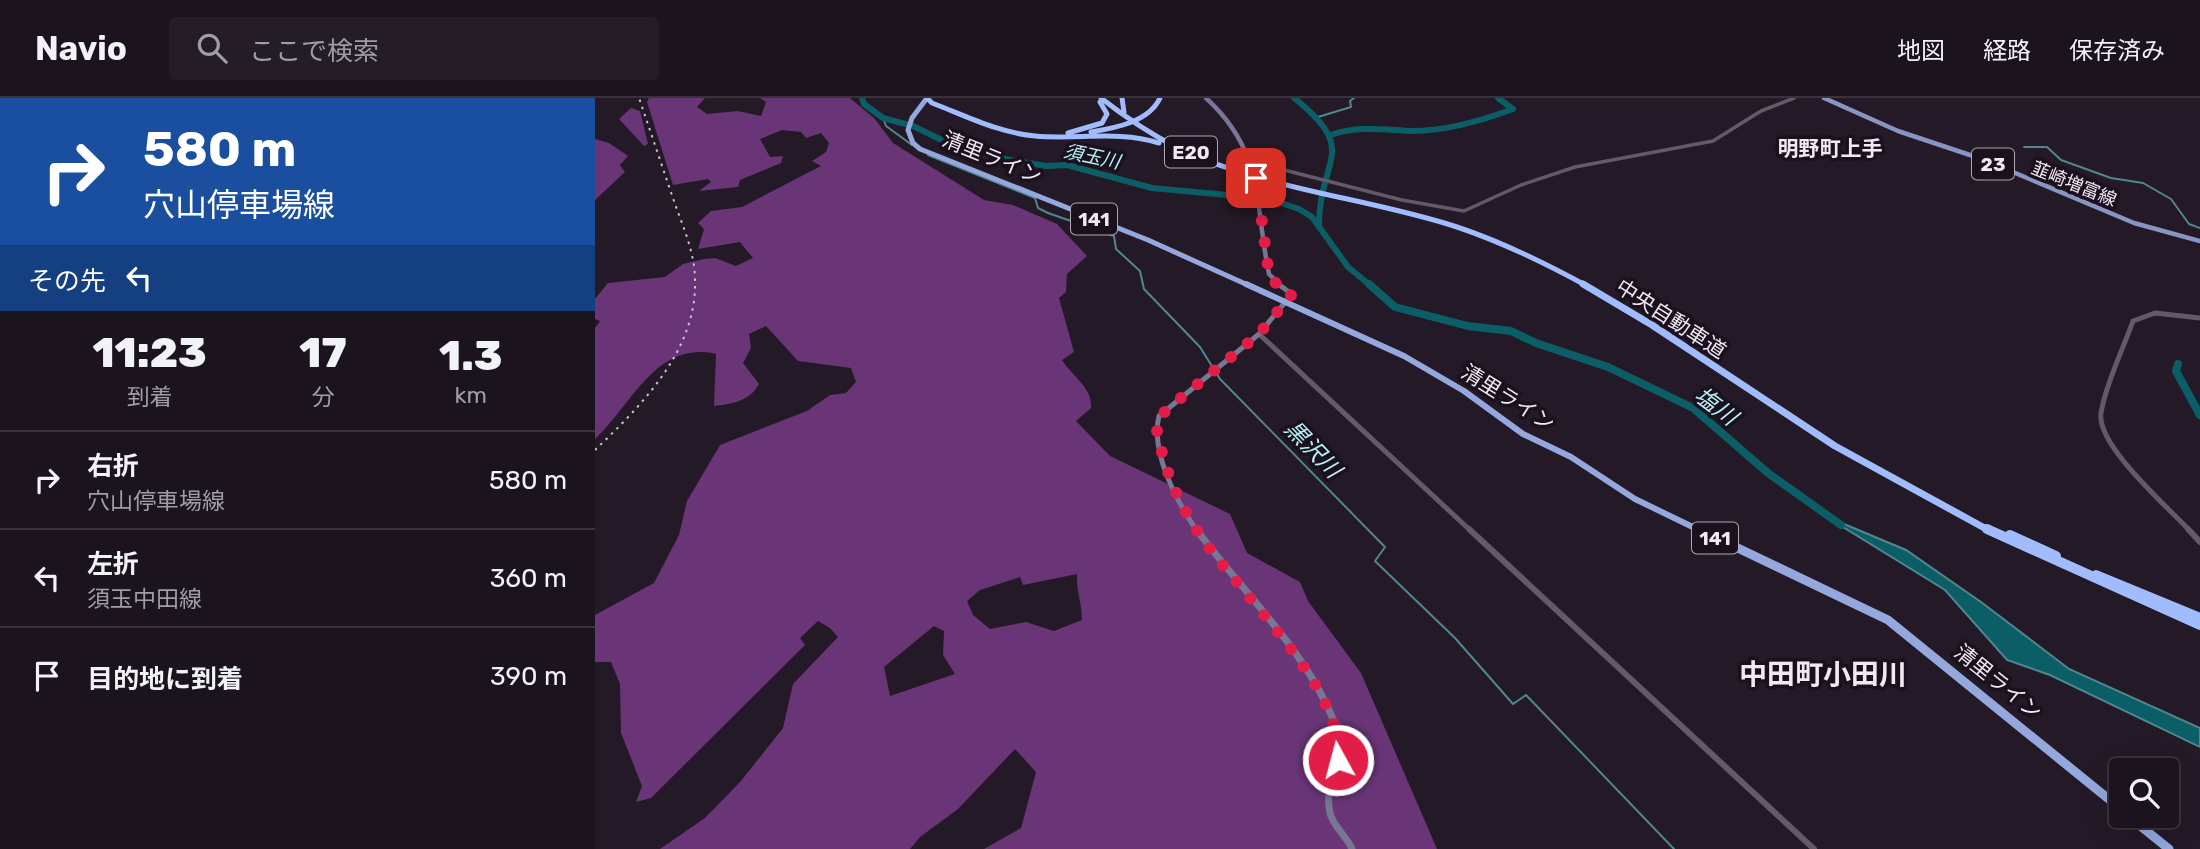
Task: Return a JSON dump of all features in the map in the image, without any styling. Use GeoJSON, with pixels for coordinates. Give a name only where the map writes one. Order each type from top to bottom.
{"type":"FeatureCollection","features":[{"type":"Feature","properties":{"kind":"highway","name":"中央自動車道"},"geometry":{"type":"LineString","coordinates":[[1098,98],[1176,146],[1232,167],[1251,168]]}},
{"type":"Feature","properties":{"kind":"highway"},"geometry":{"type":"LineString","coordinates":[[1058,135],[1088,130],[1103,123],[1107,114],[1098,98]]}},
{"type":"Feature","properties":{"kind":"highway","name":"中央自動車道"},"geometry":{"type":"LineString","coordinates":[[1106,98],[1127,116]]}},
{"type":"Feature","properties":{"kind":"highway"},"geometry":{"type":"LineString","coordinates":[[1122,98],[1127,116]]}},
{"type":"Feature","properties":{"kind":"highway"},"geometry":{"type":"LineString","coordinates":[[988,123],[1027,133],[1058,135],[1093,132],[1124,124],[1154,108],[1162,98]]}},
{"type":"Feature","properties":{"kind":"highway"},"geometry":{"type":"LineString","coordinates":[[1067,138],[1126,125],[1157,109],[1162,98]]}},
{"type":"Feature","properties":{"kind":"highway"},"geometry":{"type":"LineString","coordinates":[[921,105],[930,100],[1027,135],[1067,138],[1141,137],[1232,167]]}},
{"type":"Feature","properties":{"kind":"highway","name":"清里ライン"},"geometry":{"type":"LineString","coordinates":[[921,105],[911,116],[907,134],[914,144],[931,155],[1148,240],[1408,359],[1464,391],[1523,434],[1571,457],[1635,499],[1888,620],[2109,799]]}},
{"type":"Feature","properties":{"kind":"highway","name":"中央自動車道"},"geometry":{"type":"LineString","coordinates":[[1138,124],[1190,148],[1259,173],[1352,193],[1478,231],[1543,258],[1613,297],[1820,430],[1912,484],[2078,567],[2200,618]]}},
{"type":"Feature","properties":{"kind":"highway","name":"中央自動車道"},"geometry":{"type":"LineString","coordinates":[[1352,193],[1455,226],[1539,261],[1641,319],[1797,422],[1897,482],[2029,550],[2200,625]]}},
{"type":"Feature","properties":{"kind":"highway"},"geometry":{"type":"LineString","coordinates":[[2143,828],[2169,849]]}},
{"type":"Feature","properties":{"kind":"main road"},"geometry":{"type":"LineString","coordinates":[[1206,98],[1230,118],[1258,189],[1266,258],[1273,281],[1292,294],[1259,334],[1166,410],[1156,425],[1164,463],[1193,525],[1307,671],[1326,706],[1340,741],[1338,760],[1329,787],[1330,814],[1352,849]]}},
{"type":"Feature","properties":{"kind":"main road","name":"韮崎増富線"},"geometry":{"type":"LineString","coordinates":[[1824,98],[1885,126],[1977,157],[2040,186],[2134,223],[2200,240]]}},
{"type":"Feature","properties":{"kind":"street"},"geometry":{"type":"LineString","coordinates":[[1251,168],[1314,175],[1352,193],[1447,210],[1471,209],[1529,182],[1575,167],[1708,143],[1761,111],[1794,98]]}},
{"type":"Feature","properties":{"kind":"street"},"geometry":{"type":"LineString","coordinates":[[2200,318],[2155,313],[2139,317],[2129,324],[2120,364],[2101,414],[2105,433],[2114,449],[2200,542]]}},
{"type":"Feature","properties":{"kind":"street"},"geometry":{"type":"LineString","coordinates":[[1259,334],[1814,849]]}},
{"type":"Feature","properties":{"kind":"shaded area"},"geometry":{"type":"Polygon","coordinates":[[[649,98],[705,98],[697,107],[707,114],[738,111],[761,116],[766,102],[760,98],[850,98],[875,119],[893,143],[984,200],[1013,205],[1057,224],[1087,256],[1067,274],[1066,292],[1059,298],[1074,352],[1062,360],[1085,388],[1091,401],[1091,408],[1076,421],[1110,456],[1230,514],[1247,553],[1300,582],[1308,601],[1361,673],[1437,849],[984,849],[1021,828],[1036,772],[1015,749],[958,809],[920,837],[910,849],[660,849],[705,818],[741,781],[783,728],[793,684],[838,637],[818,621],[800,638],[805,645],[651,798],[636,802],[642,786],[621,733],[620,684],[611,662],[595,662],[595,615],[654,583],[679,535],[687,501],[720,445],[807,411],[830,395],[846,393],[856,382],[851,368],[798,361],[766,326],[749,334],[751,348],[743,363],[759,384],[746,398],[714,406],[716,354],[695,352],[677,357],[647,378],[595,439],[595,328],[600,321],[595,319],[595,299],[608,283],[665,277],[683,264],[704,259],[715,258],[736,266],[753,258],[740,242],[698,249],[704,229],[698,223],[711,211],[742,207],[821,166],[812,161],[826,152],[829,143],[821,133],[806,138],[801,132],[782,130],[760,139],[770,157],[783,156],[781,163],[740,180],[738,187],[699,191],[711,182],[708,179],[673,185],[647,102],[649,98]],[[1077,574],[1023,585],[1020,577],[980,590],[967,601],[973,615],[990,629],[1026,622],[1054,631],[1082,620],[1077,574]],[[934,626],[884,667],[890,696],[955,674],[943,655],[944,631],[934,626]]]}},
{"type":"Feature","properties":{"kind":"shaded area"},"geometry":{"type":"Polygon","coordinates":[[[631,108],[640,111],[648,144],[644,146],[619,119],[631,108]]]}},
{"type":"Feature","properties":{"kind":"shaded area"},"geometry":{"type":"Polygon","coordinates":[[[595,139],[609,143],[628,156],[620,165],[625,172],[595,200],[595,139]]]}},
{"type":"Feature","properties":{"kind":"water"},"geometry":{"type":"Polygon","coordinates":[[[1825,516],[1906,550],[1981,602],[2069,669],[2200,728],[2200,747],[2050,675],[2007,660],[1945,590],[1825,516]]]}},
{"type":"Feature","properties":{"kind":"waterway","name":"須玉川"},"geometry":{"type":"LineString","coordinates":[[862,98],[864,104],[883,118],[913,126],[952,145],[1005,159],[1046,166],[1067,165],[1152,188],[1270,199],[1299,209],[1312,217],[1348,267],[1371,286]]}},
{"type":"Feature","properties":{"kind":"waterway","name":"塩川"},"geometry":{"type":"LineString","coordinates":[[1294,98],[1314,116],[1326,131],[1331,144],[1332,156],[1321,202],[1319,225]]}},
{"type":"Feature","properties":{"kind":"waterway"},"geometry":{"type":"LineString","coordinates":[[1318,117],[1351,107],[1350,101],[1354,98]]}},
{"type":"Feature","properties":{"kind":"waterway"},"geometry":{"type":"LineString","coordinates":[[1331,135],[1361,129],[1438,129],[1513,109],[1498,98]]}},
{"type":"Feature","properties":{"kind":"waterway","name":"黒沢川"},"geometry":{"type":"LineString","coordinates":[[883,118],[886,126],[912,145]]}},
{"type":"Feature","properties":{"kind":"waterway"},"geometry":{"type":"LineString","coordinates":[[2024,147],[2047,147],[2061,160],[2111,178],[2143,183],[2171,199],[2189,224],[2200,228]]}},
{"type":"Feature","properties":{"kind":"waterway","name":"黒沢川"},"geometry":{"type":"LineString","coordinates":[[928,155],[1035,198],[1038,208],[1048,213],[1114,236],[1116,249],[1140,271],[1144,289],[1200,347],[1220,379],[1385,547],[1375,561],[1455,638],[1513,704],[1526,695],[1674,849]]}},
{"type":"Feature","properties":{"kind":"waterway","name":"塩川"},"geometry":{"type":"LineString","coordinates":[[1369,284],[1395,307],[1468,326],[1511,331],[1536,343],[1608,367],[1693,408],[1768,473],[1841,525]]}},
{"type":"Feature","properties":{"kind":"waterway"},"geometry":{"type":"LineString","coordinates":[[2178,364],[2176,371],[2200,415]]}},
{"type":"Feature","properties":{"kind":"railway"},"geometry":{"type":"LineString","coordinates":[[595,450],[630,415],[663,375],[687,330],[693,306],[695,271],[691,251],[639,98]]}},
{"type":"Feature","properties":{"kind":"district","name":"明野町上手"},"geometry":{"type":"Point","coordinates":[1830,149]}},
{"type":"Feature","properties":{"kind":"district","name":"中田町小田川"},"geometry":{"type":"Point","coordinates":[1823,674]}},
{"type":"Feature","properties":{"kind":"route"},"geometry":{"type":"LineString","coordinates":[[1256,178],[1269,274],[1273,281],[1292,294],[1259,334],[1159,416],[1156,425],[1164,463],[1193,525],[1307,671],[1318,690],[1340,741],[1338,760]]}}]}
